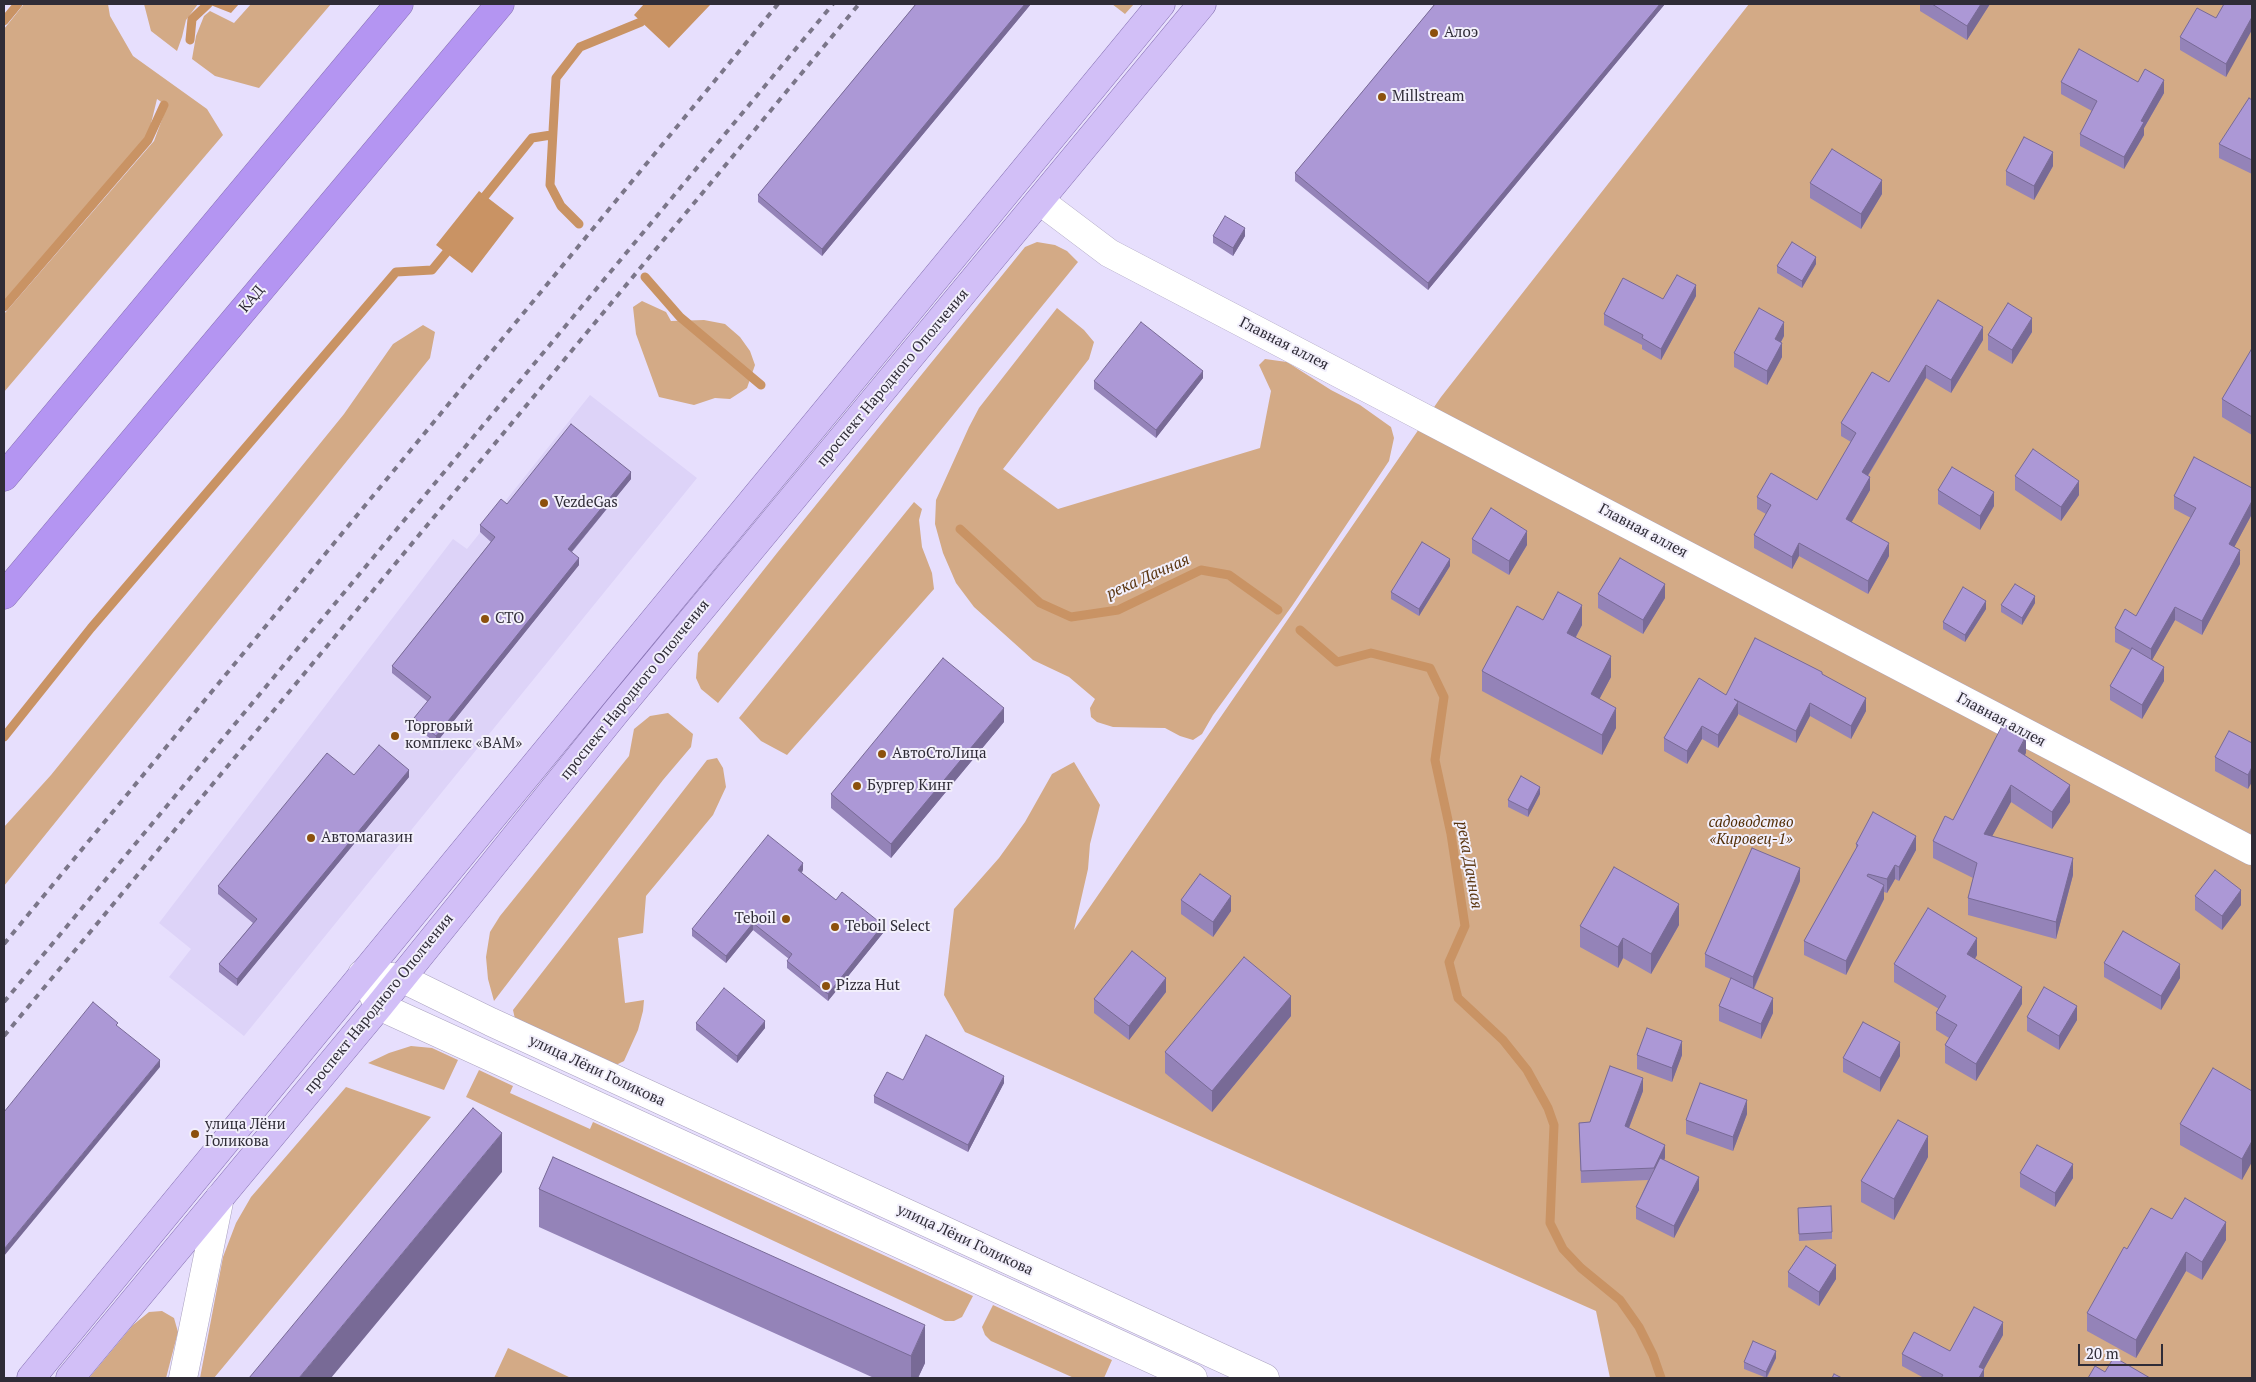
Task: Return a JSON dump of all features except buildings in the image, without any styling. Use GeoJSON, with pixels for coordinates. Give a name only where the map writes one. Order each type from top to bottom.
{"type":"FeatureCollection","features":[{"type":"Feature","properties":{"kind":"highway"},"geometry":{"type":"LineString","coordinates":[[4,477],[399,4]]}},
{"type":"Feature","properties":{"kind":"highway","name":"КАД"},"geometry":{"type":"LineString","coordinates":[[4,595],[500,4]]}},
{"type":"Feature","properties":{"kind":"main road","name":"проспект Народного Ополчения"},"geometry":{"type":"LineString","coordinates":[[31,1378],[1161,4]]}},
{"type":"Feature","properties":{"kind":"main road","name":"проспект Народного Ополчения"},"geometry":{"type":"LineString","coordinates":[[70,1378],[379,1006],[616,712],[1202,4]]}},
{"type":"Feature","properties":{"kind":"street","name":"Главная аллея"},"geometry":{"type":"LineString","coordinates":[[1040,201],[1117,257],[2252,851]]}},
{"type":"Feature","properties":{"kind":"street","name":"улица Лёни Голикова"},"geometry":{"type":"LineString","coordinates":[[362,974],[401,978],[491,1022],[1265,1378]]}},
{"type":"Feature","properties":{"kind":"street"},"geometry":{"type":"LineString","coordinates":[[362,974],[379,1006]]}},
{"type":"Feature","properties":{"kind":"street","name":"улица Лёни Голикова"},"geometry":{"type":"LineString","coordinates":[[379,1006],[1193,1378]]}},
{"type":"Feature","properties":{"kind":"street"},"geometry":{"type":"LineString","coordinates":[[183,1378],[220,1197]]}},
{"type":"Feature","properties":{"kind":"shaded area"},"geometry":{"type":"Polygon","coordinates":[[[208,4],[239,4],[231,13],[208,4]]]}},
{"type":"Feature","properties":{"kind":"shaded area"},"geometry":{"type":"Polygon","coordinates":[[[644,4],[711,4],[669,48],[634,15],[644,4]]]}},
{"type":"Feature","properties":{"kind":"shaded area"},"geometry":{"type":"Polygon","coordinates":[[[479,191],[514,218],[472,273],[436,245],[479,191]]]}},
{"type":"Feature","properties":{"kind":"shaded area","name":"Торговый комплекс «ВАМ»"},"geometry":{"type":"Polygon","coordinates":[[[590,395],[697,478],[244,1036],[169,977],[191,949],[159,923],[453,539],[467,549],[590,395]]]}},
{"type":"Feature","properties":{"kind":"green space"},"geometry":{"type":"Polygon","coordinates":[[[24,4],[108,4],[110,16],[133,56],[207,109],[223,135],[4,392],[4,314],[154,141],[167,106],[157,99],[148,136],[4,302],[4,29],[24,4]]]}},
{"type":"Feature","properties":{"kind":"green space"},"geometry":{"type":"Polygon","coordinates":[[[144,4],[198,4],[186,20],[177,51],[151,31],[144,4]]]}},
{"type":"Feature","properties":{"kind":"green space"},"geometry":{"type":"Polygon","coordinates":[[[251,4],[331,4],[259,88],[215,76],[192,59],[196,36],[204,16],[210,11],[234,23],[251,4]]]}},
{"type":"Feature","properties":{"kind":"green space"},"geometry":{"type":"Polygon","coordinates":[[[1112,4],[1134,4],[1125,14],[1112,4]]]}},
{"type":"Feature","properties":{"kind":"green space","name":"садоводство «Кировец-1»"},"geometry":{"type":"Polygon","coordinates":[[[1749,4],[2252,4],[2252,1378],[1610,1378],[1596,1311],[965,1032],[944,995],[954,909],[999,858],[1025,822],[1052,774],[1074,762],[1100,805],[1090,844],[1088,869],[1074,930],[1441,397],[1749,4]]]}},
{"type":"Feature","properties":{"kind":"green space"},"geometry":{"type":"Polygon","coordinates":[[[1037,242],[1055,245],[1067,251],[1078,262],[718,703],[701,689],[696,678],[698,653],[1025,247],[1037,242]]]}},
{"type":"Feature","properties":{"kind":"green space"},"geometry":{"type":"Polygon","coordinates":[[[642,301],[666,312],[671,321],[704,320],[725,324],[740,337],[750,351],[755,365],[747,388],[730,399],[715,398],[694,405],[659,397],[636,334],[633,307],[642,301]]]}},
{"type":"Feature","properties":{"kind":"green space"},"geometry":{"type":"Polygon","coordinates":[[[1057,308],[1084,330],[1094,342],[1089,359],[1003,469],[1058,509],[1260,448],[1271,391],[1259,365],[1265,359],[1287,362],[1331,390],[1360,405],[1391,427],[1394,438],[1389,461],[1292,606],[1213,715],[1202,734],[1193,740],[1165,728],[1113,727],[1097,722],[1091,717],[1090,708],[1095,699],[1069,677],[1033,660],[974,607],[956,583],[943,553],[935,524],[936,500],[969,427],[979,408],[1057,308]]]}},
{"type":"Feature","properties":{"kind":"green space"},"geometry":{"type":"Polygon","coordinates":[[[423,325],[435,332],[430,358],[4,886],[4,827],[51,775],[344,414],[393,344],[423,325]]]}},
{"type":"Feature","properties":{"kind":"green space"},"geometry":{"type":"Polygon","coordinates":[[[914,502],[922,509],[919,520],[922,547],[932,573],[934,589],[787,755],[761,741],[739,718],[914,502]]]}},
{"type":"Feature","properties":{"kind":"green space"},"geometry":{"type":"Polygon","coordinates":[[[668,713],[693,734],[691,747],[663,780],[494,1001],[488,979],[486,957],[490,932],[500,916],[629,756],[634,729],[650,716],[668,713]]]}},
{"type":"Feature","properties":{"kind":"green space"},"geometry":{"type":"Polygon","coordinates":[[[717,758],[723,768],[726,787],[713,815],[646,896],[643,933],[618,938],[625,1003],[644,1000],[638,1030],[624,1061],[614,1066],[515,1019],[513,1010],[707,760],[717,758]]]}},
{"type":"Feature","properties":{"kind":"green space"},"geometry":{"type":"Polygon","coordinates":[[[411,1046],[432,1048],[458,1060],[444,1090],[368,1063],[389,1053],[411,1046]]]}},
{"type":"Feature","properties":{"kind":"green space"},"geometry":{"type":"Polygon","coordinates":[[[479,1070],[513,1086],[510,1093],[590,1129],[593,1122],[973,1296],[962,1317],[954,1321],[945,1321],[466,1097],[479,1070]]]}},
{"type":"Feature","properties":{"kind":"green space"},"geometry":{"type":"Polygon","coordinates":[[[346,1087],[431,1117],[214,1378],[200,1378],[223,1257],[236,1223],[251,1197],[346,1087]]]}},
{"type":"Feature","properties":{"kind":"green space"},"geometry":{"type":"Polygon","coordinates":[[[993,1305],[1112,1360],[1104,1378],[1074,1378],[991,1341],[985,1335],[982,1327],[993,1305]]]}},
{"type":"Feature","properties":{"kind":"green space"},"geometry":{"type":"Polygon","coordinates":[[[162,1311],[174,1318],[178,1332],[166,1378],[89,1378],[133,1325],[149,1312],[162,1311]]]}},
{"type":"Feature","properties":{"kind":"green space"},"geometry":{"type":"Polygon","coordinates":[[[508,1348],[571,1378],[494,1378],[508,1348]]]}},
{"type":"Feature","properties":{"kind":"waterway"},"geometry":{"type":"LineString","coordinates":[[4,21],[18,4]]}},
{"type":"Feature","properties":{"kind":"waterway"},"geometry":{"type":"LineString","coordinates":[[190,40],[192,19],[208,4]]}},
{"type":"Feature","properties":{"kind":"waterway"},"geometry":{"type":"LineString","coordinates":[[579,224],[561,206],[550,185],[556,78],[580,47],[641,22]]}},
{"type":"Feature","properties":{"kind":"waterway"},"geometry":{"type":"LineString","coordinates":[[4,307],[148,140],[164,105]]}},
{"type":"Feature","properties":{"kind":"waterway"},"geometry":{"type":"LineString","coordinates":[[485,196],[532,138],[551,135]]}},
{"type":"Feature","properties":{"kind":"waterway"},"geometry":{"type":"LineString","coordinates":[[4,737],[91,628],[396,272],[432,270],[446,253]]}},
{"type":"Feature","properties":{"kind":"waterway"},"geometry":{"type":"LineString","coordinates":[[645,277],[680,317],[761,385]]}},
{"type":"Feature","properties":{"kind":"waterway","name":"река Дачная"},"geometry":{"type":"LineString","coordinates":[[960,529],[1040,603],[1071,617],[1118,610],[1201,570],[1229,575],[1278,610]]}},
{"type":"Feature","properties":{"kind":"waterway","name":"река Дачная"},"geometry":{"type":"LineString","coordinates":[[1300,630],[1337,662],[1371,653],[1430,668],[1444,697],[1435,760],[1451,834],[1465,926],[1449,962],[1458,998],[1503,1040],[1527,1070],[1548,1108],[1554,1125],[1550,1223],[1563,1249],[1581,1268],[1620,1300],[1639,1327],[1653,1355],[1661,1378]]}},
{"type":"Feature","properties":{"kind":"railway"},"geometry":{"type":"LineString","coordinates":[[4,944],[778,4]]}},
{"type":"Feature","properties":{"kind":"railway"},"geometry":{"type":"LineString","coordinates":[[4,1002],[833,4]]}},
{"type":"Feature","properties":{"kind":"railway"},"geometry":{"type":"LineString","coordinates":[[4,1036],[859,4]]}},
{"type":"Feature","properties":{"kind":"place","name":"Алоэ"},"geometry":{"type":"Point","coordinates":[1434,33]}},
{"type":"Feature","properties":{"kind":"place","name":"Millstream"},"geometry":{"type":"Point","coordinates":[1382,97]}},
{"type":"Feature","properties":{"kind":"place","name":"VezdeGas"},"geometry":{"type":"Point","coordinates":[544,503]}},
{"type":"Feature","properties":{"kind":"place","name":"СТО"},"geometry":{"type":"Point","coordinates":[485,619]}},
{"type":"Feature","properties":{"kind":"place","name":"Торговый комплекс «ВАМ»"},"geometry":{"type":"Point","coordinates":[395,736]}},
{"type":"Feature","properties":{"kind":"place","name":"АвтоСтоЛица"},"geometry":{"type":"Point","coordinates":[882,754]}},
{"type":"Feature","properties":{"kind":"place","name":"Бургер Кинг"},"geometry":{"type":"Point","coordinates":[857,786]}},
{"type":"Feature","properties":{"kind":"place","name":"Автомагазин"},"geometry":{"type":"Point","coordinates":[311,838]}},
{"type":"Feature","properties":{"kind":"place","name":"Teboil"},"geometry":{"type":"Point","coordinates":[786,919]}},
{"type":"Feature","properties":{"kind":"place","name":"Teboil Select"},"geometry":{"type":"Point","coordinates":[835,927]}},
{"type":"Feature","properties":{"kind":"place","name":"Pizza Hut"},"geometry":{"type":"Point","coordinates":[826,986]}},
{"type":"Feature","properties":{"kind":"place","name":"улица Лёни Голикова"},"geometry":{"type":"Point","coordinates":[195,1134]}}]}
